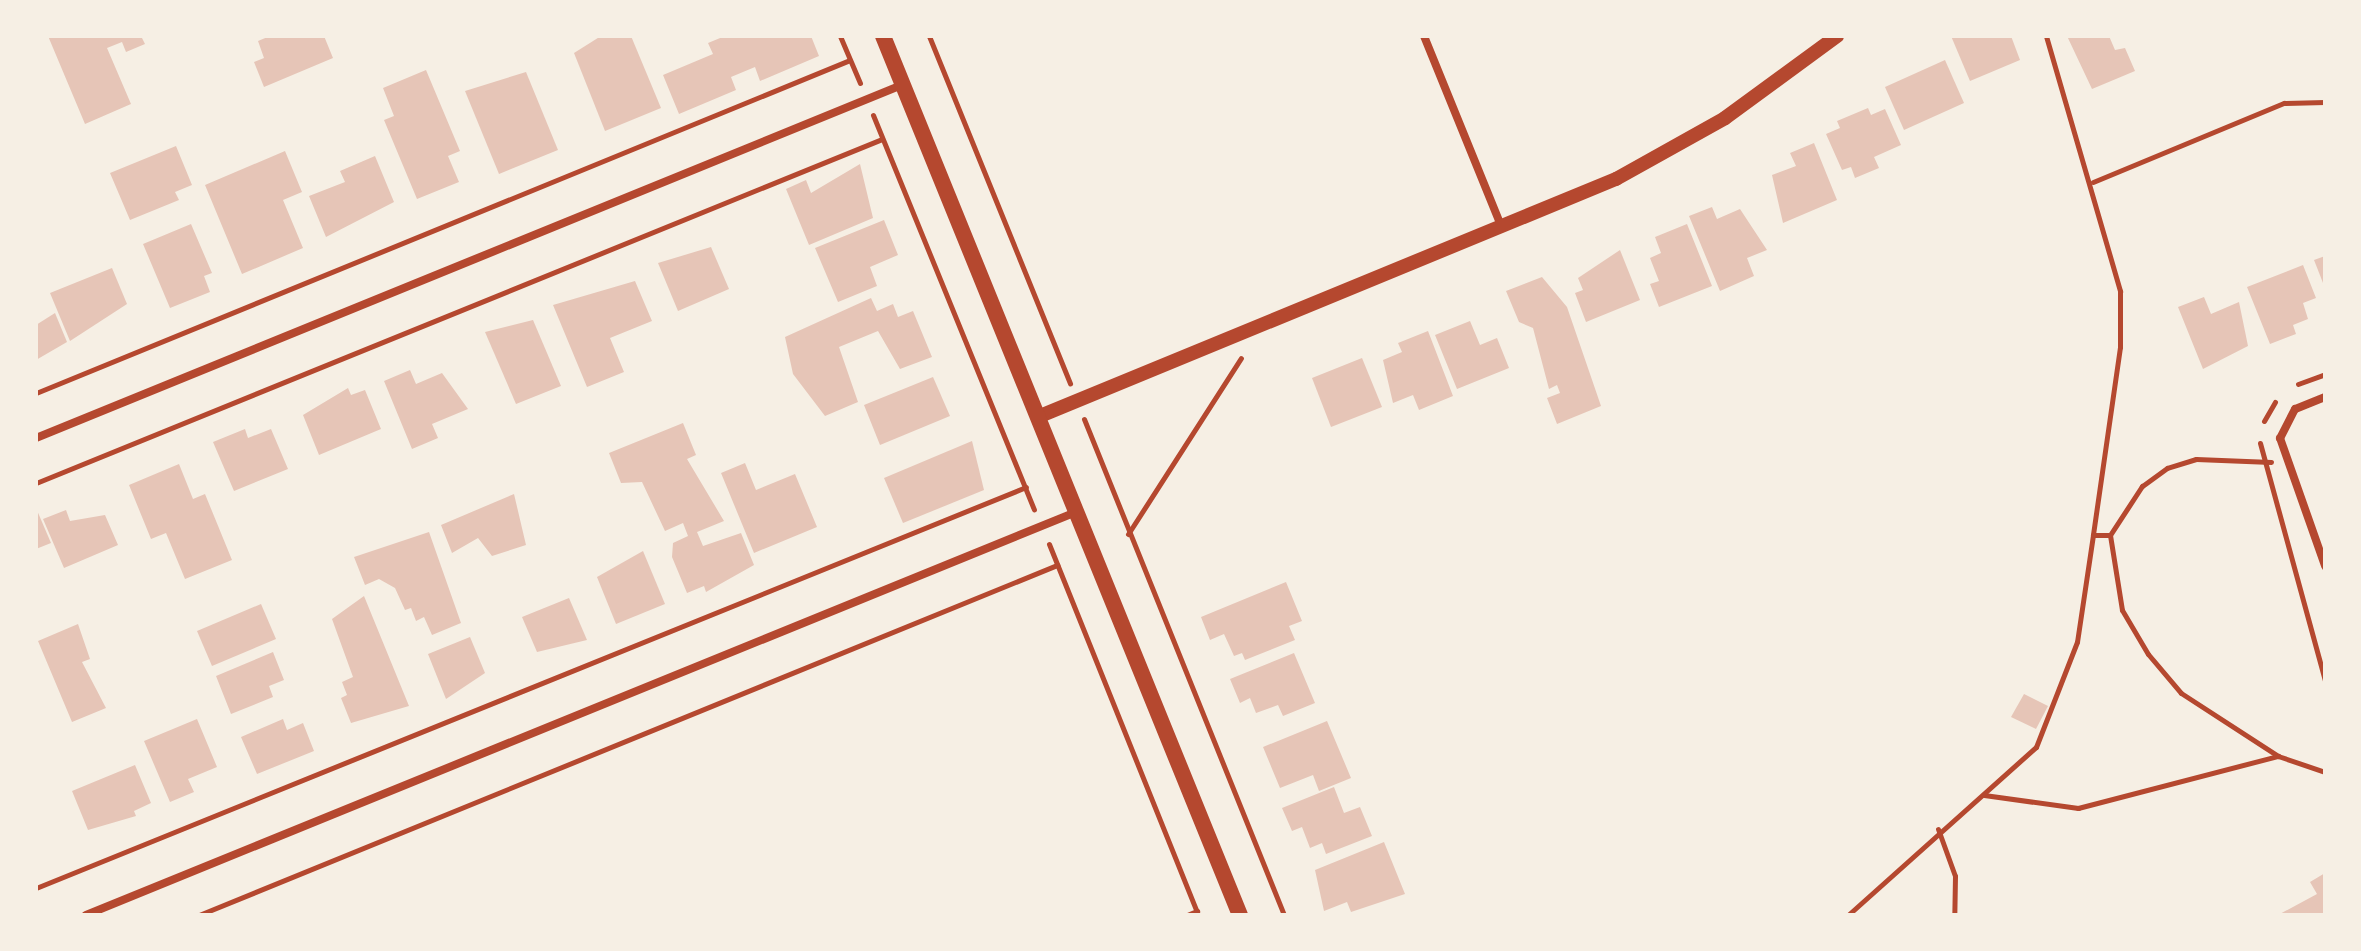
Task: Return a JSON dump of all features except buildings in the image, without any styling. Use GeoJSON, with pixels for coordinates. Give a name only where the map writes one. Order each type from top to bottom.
{"type":"FeatureCollection","features":[{"type":"Feature","properties":{"kind":"main road"},"geometry":{"type":"LineString","coordinates":[[883,36],[1040,416],[1240,915]]}},
{"type":"Feature","properties":{"kind":"street"},"geometry":{"type":"LineString","coordinates":[[1424,36],[1503,229]]}},
{"type":"Feature","properties":{"kind":"street"},"geometry":{"type":"LineString","coordinates":[[1040,416],[1503,229],[1675,148],[1837,36]]}},
{"type":"Feature","properties":{"kind":"street"},"geometry":{"type":"LineString","coordinates":[[36,438],[902,85]]}},
{"type":"Feature","properties":{"kind":"street"},"geometry":{"type":"LineString","coordinates":[[2325,397],[2295,409],[2283,428],[2283,456],[2325,566]]}},
{"type":"Feature","properties":{"kind":"street"},"geometry":{"type":"LineString","coordinates":[[86,915],[1076,512]]}},
{"type":"Feature","properties":{"kind":"path"},"geometry":{"type":"LineString","coordinates":[[840,36],[1198,913],[1187,915]]}},
{"type":"Feature","properties":{"kind":"path"},"geometry":{"type":"LineString","coordinates":[[929,36],[1284,915]]}},
{"type":"Feature","properties":{"kind":"path"},"geometry":{"type":"LineString","coordinates":[[1848,915],[1938,829],[1983,795],[2036,747],[2060,694],[2082,618],[2121,320],[2093,182],[2046,36]]}},
{"type":"Feature","properties":{"kind":"path"},"geometry":{"type":"LineString","coordinates":[[36,393],[850,60]]}},
{"type":"Feature","properties":{"kind":"path"},"geometry":{"type":"LineString","coordinates":[[2093,182],[2284,103],[2325,102]]}},
{"type":"Feature","properties":{"kind":"path"},"geometry":{"type":"LineString","coordinates":[[36,483],[882,139]]}},
{"type":"Feature","properties":{"kind":"path"},"geometry":{"type":"LineString","coordinates":[[1128,534],[1202,428],[1257,329]]}},
{"type":"Feature","properties":{"kind":"path"},"geometry":{"type":"LineString","coordinates":[[2283,456],[2264,466],[2196,459],[2167,468],[2142,486],[2110,535],[2122,610],[2148,654],[2181,693],[2278,756],[2325,772]]}},
{"type":"Feature","properties":{"kind":"path"},"geometry":{"type":"LineString","coordinates":[[2264,466],[2325,680]]}},
{"type":"Feature","properties":{"kind":"path"},"geometry":{"type":"LineString","coordinates":[[36,888],[1026,487]]}},
{"type":"Feature","properties":{"kind":"path"},"geometry":{"type":"LineString","coordinates":[[2093,535],[2110,535]]}},
{"type":"Feature","properties":{"kind":"path"},"geometry":{"type":"LineString","coordinates":[[199,915],[1057,565]]}},
{"type":"Feature","properties":{"kind":"path"},"geometry":{"type":"LineString","coordinates":[[1983,795],[2078,808],[2278,756]]}},
{"type":"Feature","properties":{"kind":"path"},"geometry":{"type":"LineString","coordinates":[[1938,829],[1955,876],[1954,915]]}}]}
